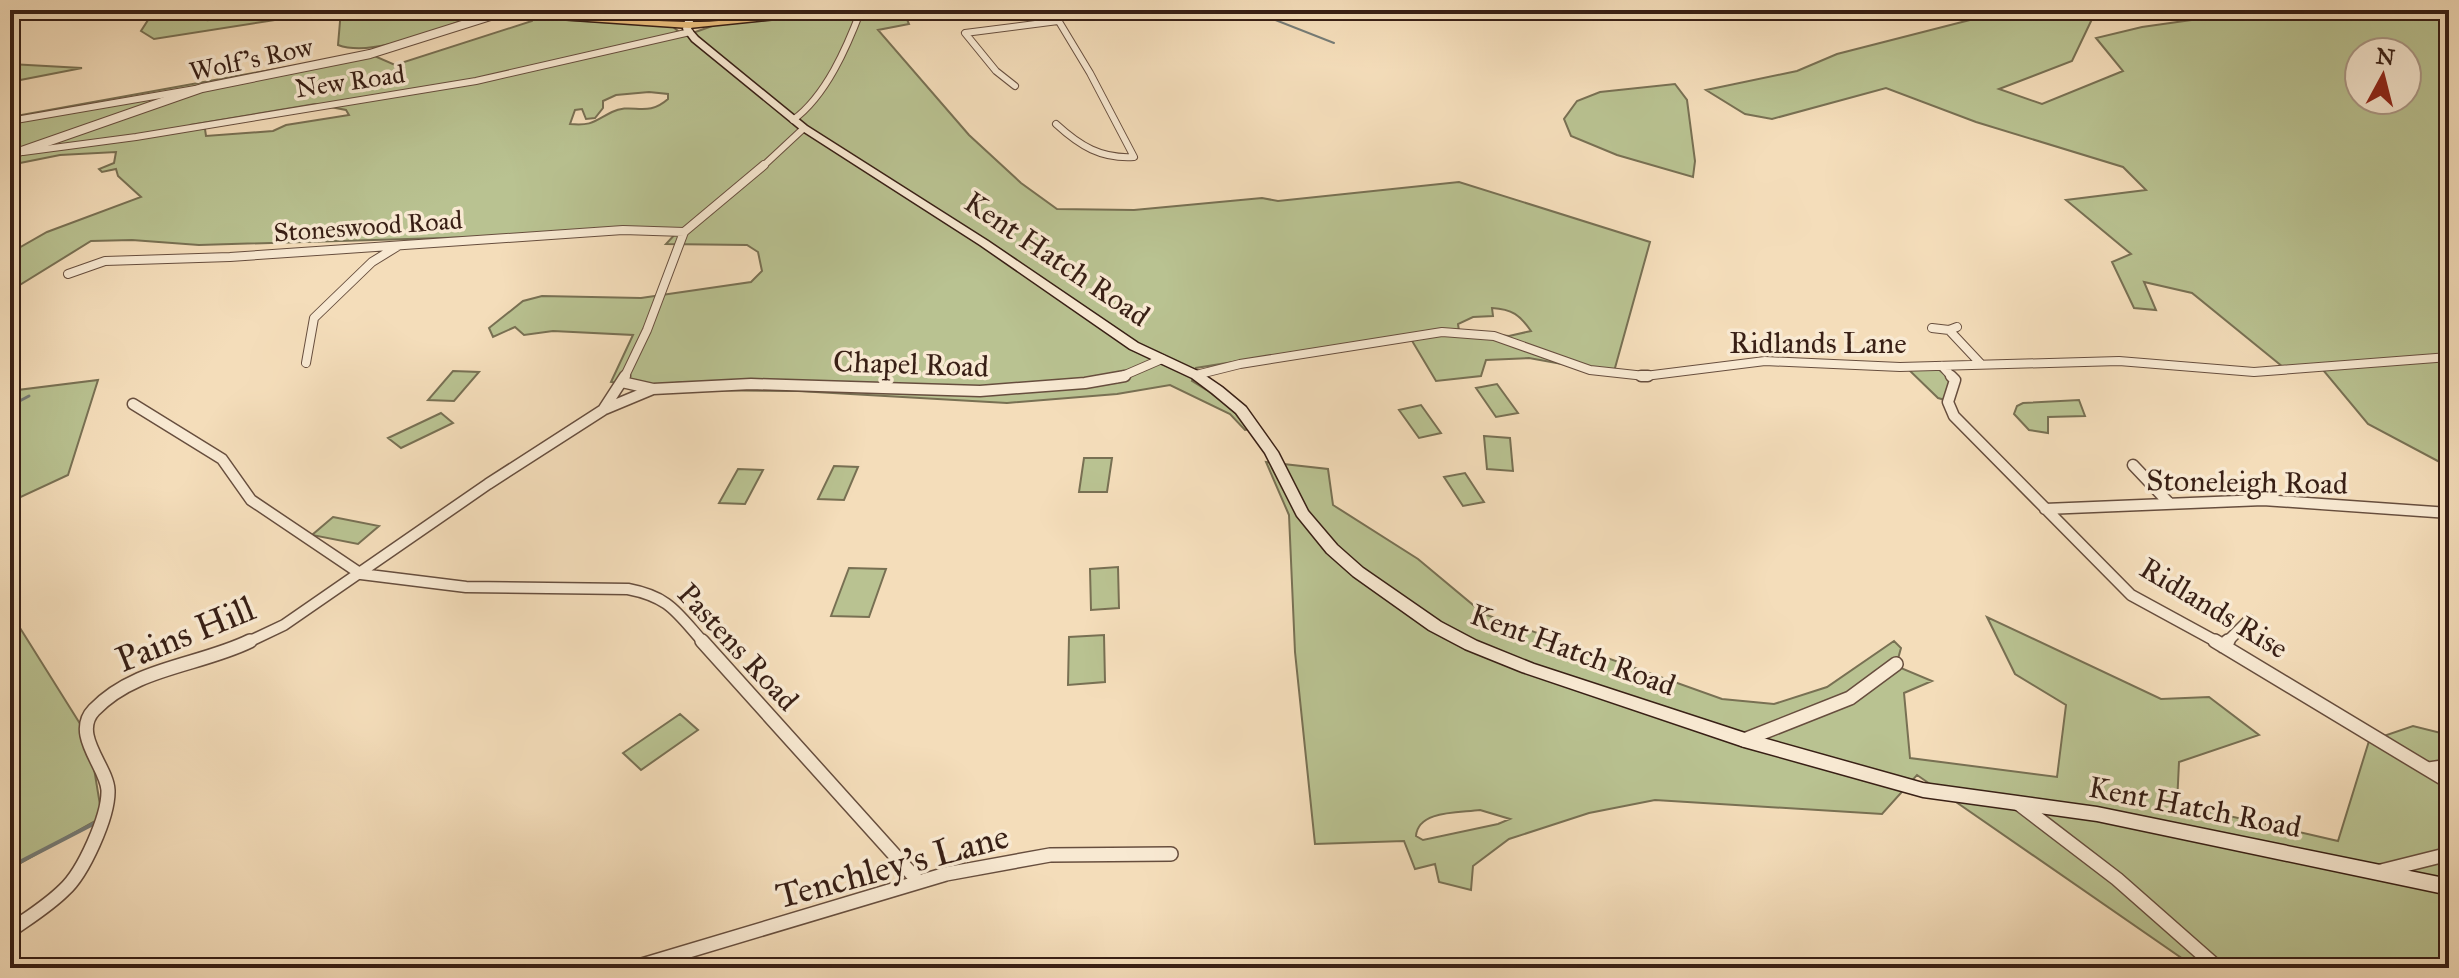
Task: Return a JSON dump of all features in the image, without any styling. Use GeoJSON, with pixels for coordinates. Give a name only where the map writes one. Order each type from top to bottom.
{"type":"FeatureCollection","features":[{"type":"Feature","properties":{"kind":"main road"},"geometry":{"type":"LineString","coordinates":[[470,10],[694,24],[835,10]]}},
{"type":"Feature","properties":{"kind":"main road"},"geometry":{"type":"LineString","coordinates":[[694,24],[815,10]]}},
{"type":"Feature","properties":{"kind":"main road","name":"Kent Hatch Road"},"geometry":{"type":"LineString","coordinates":[[694,24],[804,128],[974,237],[1134,346],[1196,375],[1241,410],[1271,452],[1302,513],[1332,549],[1358,572],[1435,626],[1471,645],[1528,668],[1800,759],[1923,790],[2097,814],[2449,887]]}},
{"type":"Feature","properties":{"kind":"street"},"geometry":{"type":"LineString","coordinates":[[793,120],[808,109],[849,41],[861,10]]}},
{"type":"Feature","properties":{"kind":"street"},"geometry":{"type":"LineString","coordinates":[[1052,10],[1090,73],[1134,157],[1101,157],[1056,124]]}},
{"type":"Feature","properties":{"kind":"street","name":"Wolf's Row"},"geometry":{"type":"LineString","coordinates":[[12,154],[202,88],[370,54],[510,11]]}},
{"type":"Feature","properties":{"kind":"street"},"geometry":{"type":"LineString","coordinates":[[1015,86],[996,71],[965,33],[1058,21]]}},
{"type":"Feature","properties":{"kind":"street","name":"New Road"},"geometry":{"type":"LineString","coordinates":[[12,154],[136,137],[476,81],[694,24]]}},
{"type":"Feature","properties":{"kind":"street"},"geometry":{"type":"LineString","coordinates":[[10,121],[162,92],[202,88]]}},
{"type":"Feature","properties":{"kind":"street"},"geometry":{"type":"LineString","coordinates":[[679,232],[785,148],[804,128]]}},
{"type":"Feature","properties":{"kind":"street","name":"Stoneswood Road"},"geometry":{"type":"LineString","coordinates":[[68,274],[105,261],[230,257],[623,230],[679,232]]}},
{"type":"Feature","properties":{"kind":"street","name":"Pains Hill"},"geometry":{"type":"LineString","coordinates":[[10,931],[66,889],[99,832],[108,789],[90,749],[88,723],[91,712],[112,695],[147,675],[238,647],[284,625],[488,484],[603,410],[622,382],[647,330],[679,232]]}},
{"type":"Feature","properties":{"kind":"street"},"geometry":{"type":"LineString","coordinates":[[306,363],[314,318],[372,262],[402,244]]}},
{"type":"Feature","properties":{"kind":"street"},"geometry":{"type":"LineString","coordinates":[[1932,328],[1953,328],[1980,363]]}},
{"type":"Feature","properties":{"kind":"street","name":"Ridlands Lane"},"geometry":{"type":"LineString","coordinates":[[1196,375],[1240,364],[1442,332],[1505,339],[1605,374],[1645,376],[1765,361],[1942,366],[2119,361],[2254,372],[2449,357]]}},
{"type":"Feature","properties":{"kind":"street","name":"Chapel Road"},"geometry":{"type":"LineString","coordinates":[[653,389],[791,384],[937,391],[1034,389],[1137,374],[1162,359]]}},
{"type":"Feature","properties":{"kind":"street","name":"Ridlands Rise"},"geometry":{"type":"LineString","coordinates":[[1942,366],[1955,380],[1948,402],[1954,416],[2131,595],[2267,670],[2449,782]]}},
{"type":"Feature","properties":{"kind":"street"},"geometry":{"type":"LineString","coordinates":[[622,382],[653,389]]}},
{"type":"Feature","properties":{"kind":"street"},"geometry":{"type":"LineString","coordinates":[[603,410],[653,389]]}},
{"type":"Feature","properties":{"kind":"street"},"geometry":{"type":"LineString","coordinates":[[133,404],[222,459],[251,500],[361,574]]}},
{"type":"Feature","properties":{"kind":"street"},"geometry":{"type":"LineString","coordinates":[[2133,465],[2169,503]]}},
{"type":"Feature","properties":{"kind":"street","name":"Stoneleigh Road"},"geometry":{"type":"LineString","coordinates":[[2045,509],[2285,501],[2449,513]]}},
{"type":"Feature","properties":{"kind":"street","name":"Pastens Road"},"geometry":{"type":"LineString","coordinates":[[361,574],[466,587],[628,589],[653,594],[669,604],[918,881]]}},
{"type":"Feature","properties":{"kind":"street"},"geometry":{"type":"LineString","coordinates":[[2223,646],[2249,620]]}},
{"type":"Feature","properties":{"kind":"street"},"geometry":{"type":"LineString","coordinates":[[1744,740],[1850,698],[1896,664]]}},
{"type":"Feature","properties":{"kind":"street"},"geometry":{"type":"LineString","coordinates":[[2429,769],[2449,766]]}},
{"type":"Feature","properties":{"kind":"street"},"geometry":{"type":"LineString","coordinates":[[2018,803],[2117,879],[2218,968]]}},
{"type":"Feature","properties":{"kind":"street","name":"Tenchley's Lane"},"geometry":{"type":"LineString","coordinates":[[632,968],[808,918],[918,881],[1050,855],[1171,854]]}},
{"type":"Feature","properties":{"kind":"street"},"geometry":{"type":"LineString","coordinates":[[2378,871],[2449,854]]}},
{"type":"Feature","properties":{"kind":"green space"},"geometry":{"type":"Polygon","coordinates":[[[191,10],[223,10],[210,20],[279,13],[288,18],[154,39],[141,31],[150,17],[191,10]]]}},
{"type":"Feature","properties":{"kind":"green space"},"geometry":{"type":"Polygon","coordinates":[[[341,10],[416,10],[473,17],[386,45],[352,48],[338,45],[341,10]]]}},
{"type":"Feature","properties":{"kind":"green space"},"geometry":{"type":"Polygon","coordinates":[[[870,10],[903,10],[909,24],[878,30],[969,135],[1021,183],[1057,209],[1134,210],[1262,198],[1278,201],[1459,182],[1650,242],[1615,368],[1617,374],[1529,358],[1486,360],[1481,376],[1436,381],[1408,334],[1196,368],[1192,381],[1223,402],[1251,429],[1245,430],[1230,414],[1170,385],[1117,394],[1007,403],[798,391],[686,390],[680,382],[651,387],[611,382],[633,335],[553,331],[524,335],[515,327],[493,337],[489,328],[523,301],[542,296],[641,298],[751,282],[762,271],[758,252],[747,245],[666,244],[678,231],[199,245],[132,240],[91,241],[10,291],[10,253],[47,232],[141,197],[118,176],[116,169],[102,172],[99,169],[114,163],[116,152],[60,155],[10,165],[10,117],[348,56],[370,54],[395,65],[532,21],[533,18],[672,26],[684,36],[715,25],[870,10]],[[668,94],[616,95],[603,101],[603,108],[595,118],[586,119],[582,109],[575,110],[570,124],[589,123],[619,109],[653,108],[668,99],[668,94]],[[315,104],[190,125],[205,129],[206,136],[273,131],[286,125],[349,115],[346,110],[315,104]],[[1492,308],[1493,316],[1473,317],[1458,324],[1459,331],[1509,336],[1531,331],[1510,311],[1492,308]]]}},
{"type":"Feature","properties":{"kind":"green space"},"geometry":{"type":"Polygon","coordinates":[[[2323,10],[2449,10],[2449,467],[2368,424],[2319,365],[2283,367],[2192,293],[2144,282],[2156,310],[2134,308],[2112,262],[2131,254],[2066,200],[2146,190],[2123,167],[1976,122],[1886,88],[1772,119],[1745,114],[1706,90],[1797,71],[1837,54],[2005,11],[2076,11],[2093,17],[2072,61],[1999,89],[2042,104],[2123,71],[2096,38],[2142,27],[2255,11],[2325,15],[2323,10]]]}},
{"type":"Feature","properties":{"kind":"green space"},"geometry":{"type":"Polygon","coordinates":[[[10,64],[82,68],[10,82],[10,64]]]}},
{"type":"Feature","properties":{"kind":"green space"},"geometry":{"type":"Polygon","coordinates":[[[1675,84],[1687,100],[1695,161],[1693,177],[1617,155],[1571,136],[1564,119],[1577,101],[1600,92],[1675,84]]]}},
{"type":"Feature","properties":{"kind":"green space"},"geometry":{"type":"Polygon","coordinates":[[[1937,368],[1951,380],[1945,400],[1938,398],[1908,369],[1937,368]]]}},
{"type":"Feature","properties":{"kind":"green space"},"geometry":{"type":"Polygon","coordinates":[[[453,371],[479,372],[454,401],[428,400],[453,371]]]}},
{"type":"Feature","properties":{"kind":"green space"},"geometry":{"type":"Polygon","coordinates":[[[98,380],[68,475],[10,502],[10,391],[98,380]]]}},
{"type":"Feature","properties":{"kind":"green space"},"geometry":{"type":"Polygon","coordinates":[[[1497,384],[1518,413],[1496,417],[1476,388],[1497,384]]]}},
{"type":"Feature","properties":{"kind":"green space"},"geometry":{"type":"Polygon","coordinates":[[[2079,400],[2085,416],[2048,417],[2048,433],[2029,430],[2014,414],[2017,406],[2023,403],[2079,400]]]}},
{"type":"Feature","properties":{"kind":"green space"},"geometry":{"type":"Polygon","coordinates":[[[1421,405],[1441,433],[1419,438],[1399,410],[1421,405]]]}},
{"type":"Feature","properties":{"kind":"green space"},"geometry":{"type":"Polygon","coordinates":[[[441,413],[453,423],[401,448],[388,438],[441,413]]]}},
{"type":"Feature","properties":{"kind":"green space"},"geometry":{"type":"Polygon","coordinates":[[[1484,436],[1510,438],[1513,471],[1487,469],[1484,436]]]}},
{"type":"Feature","properties":{"kind":"green space"},"geometry":{"type":"Polygon","coordinates":[[[1084,458],[1112,458],[1107,492],[1079,492],[1084,458]]]}},
{"type":"Feature","properties":{"kind":"green space"},"geometry":{"type":"Polygon","coordinates":[[[1266,462],[1328,469],[1333,505],[1418,559],[1484,614],[1722,699],[1774,704],[1827,687],[1894,641],[1901,648],[1896,666],[1932,681],[1904,693],[1910,758],[2057,777],[2066,705],[2015,674],[1987,617],[2161,699],[2209,697],[2259,735],[2179,762],[2177,804],[2338,841],[2369,741],[2413,726],[2449,735],[2449,968],[2196,968],[1917,775],[1882,814],[1655,800],[1589,813],[1509,839],[1473,866],[1471,890],[1439,882],[1435,864],[1415,869],[1404,841],[1315,844],[1295,652],[1289,515],[1266,462]],[[1480,810],[1441,814],[1424,821],[1416,836],[1423,840],[1510,819],[1480,810]]]}},
{"type":"Feature","properties":{"kind":"green space"},"geometry":{"type":"Polygon","coordinates":[[[834,466],[858,467],[844,500],[818,499],[834,466]]]}},
{"type":"Feature","properties":{"kind":"green space"},"geometry":{"type":"Polygon","coordinates":[[[738,469],[763,470],[745,504],[719,503],[738,469]]]}},
{"type":"Feature","properties":{"kind":"green space"},"geometry":{"type":"Polygon","coordinates":[[[1465,473],[1484,502],[1463,506],[1444,477],[1465,473]]]}},
{"type":"Feature","properties":{"kind":"green space"},"geometry":{"type":"Polygon","coordinates":[[[333,517],[379,526],[358,544],[312,535],[333,517]]]}},
{"type":"Feature","properties":{"kind":"green space"},"geometry":{"type":"Polygon","coordinates":[[[1118,567],[1119,608],[1091,610],[1090,569],[1118,567]]]}},
{"type":"Feature","properties":{"kind":"green space"},"geometry":{"type":"Polygon","coordinates":[[[849,568],[886,569],[869,617],[831,616],[849,568]]]}},
{"type":"Feature","properties":{"kind":"green space"},"geometry":{"type":"Polygon","coordinates":[[[10,612],[89,738],[102,817],[10,869],[10,612]]]}},
{"type":"Feature","properties":{"kind":"green space"},"geometry":{"type":"Polygon","coordinates":[[[1104,635],[1105,682],[1068,685],[1069,637],[1104,635]]]}},
{"type":"Feature","properties":{"kind":"green space"},"geometry":{"type":"Polygon","coordinates":[[[680,714],[698,730],[641,770],[623,753],[680,714]]]}},
{"type":"Feature","properties":{"kind":"waterway"},"geometry":{"type":"LineString","coordinates":[[1250,10],[1334,43]]}},
{"type":"Feature","properties":{"kind":"waterway"},"geometry":{"type":"LineString","coordinates":[[10,406],[29,396]]}},
{"type":"Feature","properties":{"kind":"waterway"},"geometry":{"type":"LineString","coordinates":[[10,867],[97,822]]}}]}
